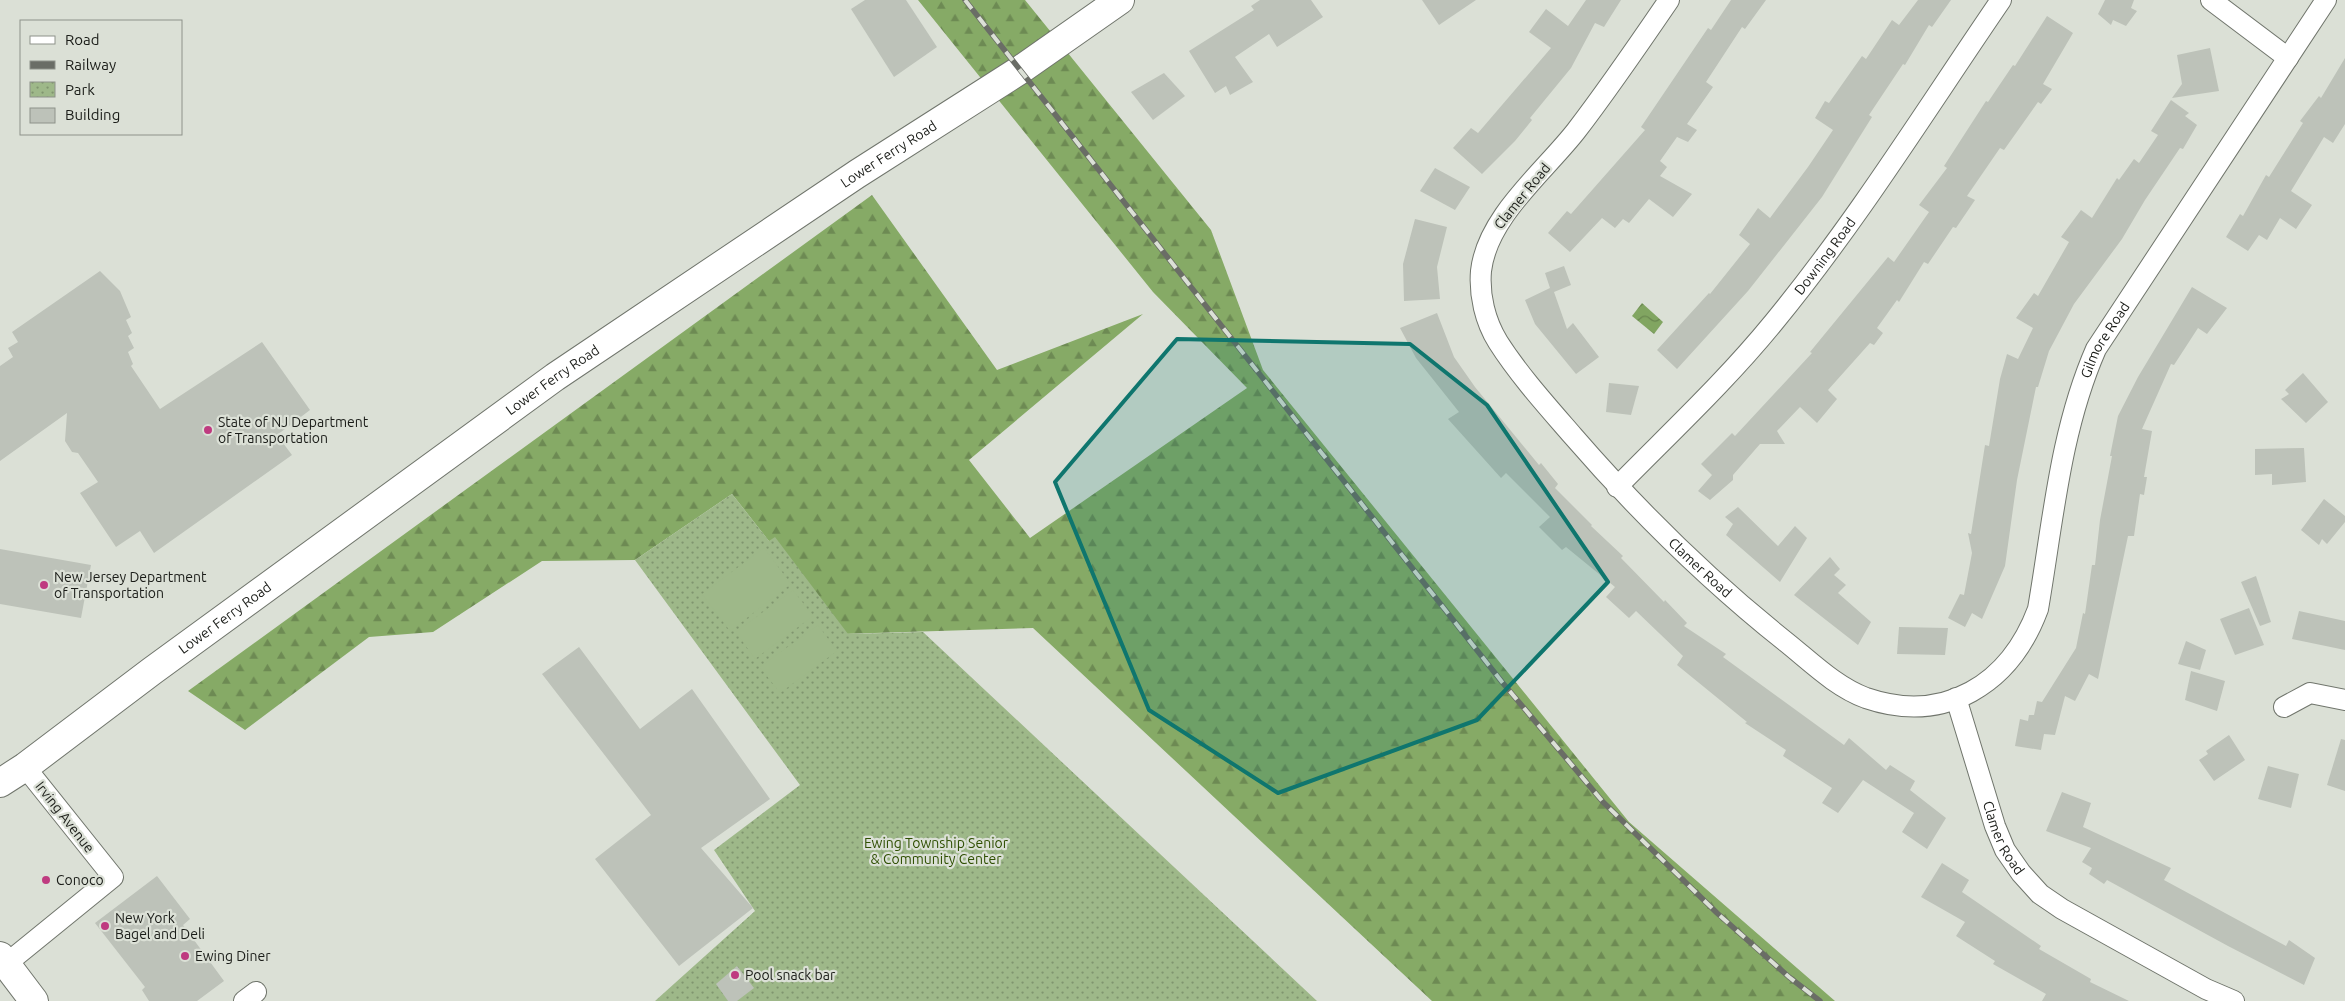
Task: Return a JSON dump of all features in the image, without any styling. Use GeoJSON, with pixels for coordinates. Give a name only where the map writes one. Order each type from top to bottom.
{"type":"FeatureCollection","features":[{"type":"Feature","properties":{"kind":"street","name":"Lower Ferry Road"},"geometry":{"type":"LineString","coordinates":[[0,783],[25,767],[152,671],[555,377],[857,174],[1020,70],[1120,0]]}},
{"type":"Feature","properties":{"kind":"street","name":"Clamer Road"},"geometry":{"type":"LineString","coordinates":[[1669,0],[1613,82],[1574,134],[1496,225],[1486,246],[1481,271],[1481,296],[1486,318],[1498,341],[1548,407],[1617,487],[1675,546],[1741,606],[1839,684],[1864,697],[1888,704],[1913,706],[1956,698],[1995,826],[2005,850],[2020,873],[2040,894],[2206,989],[2234,1001]]}},
{"type":"Feature","properties":{"kind":"street","name":"Downing Road"},"geometry":{"type":"LineString","coordinates":[[1617,487],[1718,385],[1773,324],[1824,259],[2001,0]]}},
{"type":"Feature","properties":{"kind":"street"},"geometry":{"type":"LineString","coordinates":[[2211,0],[2288,58]]}},
{"type":"Feature","properties":{"kind":"street","name":"Gilmore Road"},"geometry":{"type":"LineString","coordinates":[[1956,698],[1976,689],[1999,673],[2016,654],[2029,633],[2038,609],[2070,418],[2081,383],[2096,349],[2326,0]]}},
{"type":"Feature","properties":{"kind":"street"},"geometry":{"type":"LineString","coordinates":[[2284,707],[2310,693],[2345,700]]}},
{"type":"Feature","properties":{"kind":"street","name":"Irving Avenue"},"geometry":{"type":"LineString","coordinates":[[3,960],[113,877],[25,767]]}},
{"type":"Feature","properties":{"kind":"street"},"geometry":{"type":"LineString","coordinates":[[3,960],[34,1001]]}},
{"type":"Feature","properties":{"kind":"highlighted area"},"geometry":{"type":"Polygon","coordinates":[[[1177,339],[1410,344],[1487,405],[1608,582],[1477,720],[1278,793],[1149,710],[1055,482],[1177,339]]]}},
{"type":"Feature","properties":{"kind":"green space"},"geometry":{"type":"Polygon","coordinates":[[[918,0],[1025,0],[1211,230],[1263,370],[1629,822],[1835,1001],[1432,1001],[1033,628],[842,634],[732,494],[635,560],[542,561],[433,632],[369,637],[245,730],[188,691],[872,195],[997,370],[1143,314],[969,460],[1030,538],[1247,388],[1153,292],[918,0]]]}},
{"type":"Feature","properties":{"kind":"green space","name":"Ewing Township Senior & Community Center"},"geometry":{"type":"Polygon","coordinates":[[[732,494],[769,541],[775,537],[848,634],[923,632],[1317,1001],[655,1001],[755,911],[714,850],[800,785],[635,560],[732,494]]]}},
{"type":"Feature","properties":{"kind":"green space"},"geometry":{"type":"Polygon","coordinates":[[[764,548],[791,584],[730,631],[702,594],[764,548]]]}},
{"type":"Feature","properties":{"kind":"green space"},"geometry":{"type":"Polygon","coordinates":[[[793,590],[813,616],[755,659],[736,632],[793,590]]]}},
{"type":"Feature","properties":{"kind":"green space"},"geometry":{"type":"Polygon","coordinates":[[[818,625],[837,651],[780,693],[760,667],[818,625]]]}},
{"type":"Feature","properties":{"kind":"water"},"geometry":{"type":"Polygon","coordinates":[[[1642,303],[1663,322],[1654,334],[1632,316],[1642,303]]]}},
{"type":"Feature","properties":{"kind":"building"},"geometry":{"type":"Polygon","coordinates":[[[865,0],[906,0],[937,47],[894,77],[851,9],[865,0]]]}},
{"type":"Feature","properties":{"kind":"building"},"geometry":{"type":"Polygon","coordinates":[[[1260,0],[1311,0],[1323,17],[1277,47],[1269,34],[1235,57],[1253,82],[1230,95],[1226,86],[1215,93],[1189,51],[1254,10],[1251,6],[1260,0]]]}},
{"type":"Feature","properties":{"kind":"building"},"geometry":{"type":"Polygon","coordinates":[[[1422,0],[1476,0],[1439,25],[1422,0]]]}},
{"type":"Feature","properties":{"kind":"building"},"geometry":{"type":"Polygon","coordinates":[[[1586,0],[1621,0],[1604,27],[1595,23],[1571,68],[1530,118],[1532,120],[1515,141],[1482,174],[1453,148],[1471,128],[1478,133],[1551,48],[1529,32],[1546,9],[1568,26],[1586,0]]]}},
{"type":"Feature","properties":{"kind":"building"},"geometry":{"type":"Polygon","coordinates":[[[1731,0],[1766,0],[1745,29],[1742,27],[1706,82],[1713,87],[1687,124],[1697,130],[1688,142],[1677,137],[1660,161],[1667,167],[1660,176],[1692,194],[1673,217],[1649,199],[1629,223],[1623,219],[1615,228],[1602,218],[1570,252],[1548,233],[1567,211],[1571,214],[1645,130],[1641,127],[1708,28],[1711,30],[1731,0]]]}},
{"type":"Feature","properties":{"kind":"building"},"geometry":{"type":"Polygon","coordinates":[[[1918,0],[1951,0],[1932,27],[1929,25],[1905,65],[1903,64],[1869,115],[1872,117],[1822,197],[1748,291],[1677,369],[1657,350],[1710,294],[1750,244],[1739,235],[1758,208],[1770,218],[1833,130],[1815,118],[1825,101],[1829,103],[1862,56],[1866,59],[1892,20],[1899,25],[1918,0]]]}},
{"type":"Feature","properties":{"kind":"building"},"geometry":{"type":"Polygon","coordinates":[[[2105,0],[2134,0],[2131,8],[2137,11],[2126,26],[2113,20],[2111,25],[2098,14],[2105,0]]]}},
{"type":"Feature","properties":{"kind":"building"},"geometry":{"type":"Polygon","coordinates":[[[2047,16],[2073,33],[2043,84],[2052,89],[2041,104],[2038,102],[2004,150],[2000,148],[1967,196],[1975,200],[1956,228],[1953,227],[1928,264],[1924,262],[1899,302],[1897,300],[1877,328],[1883,333],[1874,345],[1870,343],[1828,390],[1837,399],[1817,423],[1800,407],[1777,431],[1785,444],[1760,444],[1733,475],[1733,480],[1710,500],[1698,491],[1712,475],[1701,464],[1732,433],[1735,436],[1812,353],[1810,352],[1888,257],[1894,262],[1929,212],[1919,205],[1947,168],[1944,166],[1986,101],[1988,102],[2013,65],[2015,66],[2047,16]]]}},
{"type":"Feature","properties":{"kind":"building"},"geometry":{"type":"Polygon","coordinates":[[[2210,48],[2219,91],[2172,98],[2182,84],[2177,55],[2210,48]]]}},
{"type":"Feature","properties":{"kind":"building"},"geometry":{"type":"Polygon","coordinates":[[[2345,58],[2345,124],[2333,143],[2324,137],[2291,191],[2312,205],[2296,229],[2280,218],[2267,240],[2259,235],[2248,251],[2226,237],[2240,214],[2243,216],[2266,175],[2269,177],[2303,123],[2300,121],[2319,96],[2321,98],[2345,58]]]}},
{"type":"Feature","properties":{"kind":"building"},"geometry":{"type":"Polygon","coordinates":[[[1164,73],[1185,96],[1153,120],[1131,92],[1164,73]]]}},
{"type":"Feature","properties":{"kind":"building"},"geometry":{"type":"Polygon","coordinates":[[[2171,100],[2189,113],[2185,116],[2197,125],[2183,149],[2180,148],[2145,200],[2122,239],[2074,304],[2049,351],[2038,387],[2036,387],[2017,480],[2005,566],[1982,619],[1972,613],[1965,627],[1948,618],[1960,594],[1964,595],[1972,553],[1968,533],[1971,534],[1985,445],[1989,446],[2000,379],[2007,354],[2018,359],[2033,328],[2016,318],[2034,293],[2038,296],[2069,242],[2061,237],[2081,210],[2092,218],[2117,178],[2119,180],[2134,159],[2139,163],[2158,135],[2151,131],[2171,100]]]}},
{"type":"Feature","properties":{"kind":"building"},"geometry":{"type":"Polygon","coordinates":[[[1435,168],[1470,187],[1455,210],[1420,191],[1435,168]]]}},
{"type":"Feature","properties":{"kind":"building"},"geometry":{"type":"Polygon","coordinates":[[[1415,219],[1447,227],[1437,267],[1440,299],[1404,301],[1403,264],[1415,219]]]}},
{"type":"Feature","properties":{"kind":"building"},"geometry":{"type":"Polygon","coordinates":[[[1564,266],[1571,285],[1554,292],[1567,329],[1573,323],[1599,357],[1576,374],[1535,324],[1525,300],[1550,288],[1545,273],[1564,266]]]}},
{"type":"Feature","properties":{"kind":"building"},"geometry":{"type":"Polygon","coordinates":[[[100,271],[120,291],[131,317],[126,320],[132,333],[128,336],[134,348],[128,352],[133,364],[131,366],[160,409],[262,342],[310,410],[277,435],[292,455],[154,553],[140,531],[116,547],[80,493],[98,482],[78,453],[72,452],[65,441],[67,413],[0,461],[0,366],[13,357],[8,348],[18,342],[12,332],[100,271]]]}},
{"type":"Feature","properties":{"kind":"building"},"geometry":{"type":"Polygon","coordinates":[[[2192,287],[2227,308],[2207,334],[2198,328],[2174,365],[2171,364],[2142,429],[2152,431],[2144,477],[2147,477],[2144,495],[2140,494],[2134,536],[2128,536],[2098,679],[2089,674],[2075,701],[2065,696],[2055,735],[2044,734],[2041,750],[2015,746],[2020,719],[2028,721],[2029,715],[2034,715],[2037,701],[2042,702],[2076,648],[2083,613],[2085,614],[2092,565],[2095,565],[2100,520],[2118,416],[2138,377],[2192,287]]]}},
{"type":"Feature","properties":{"kind":"building"},"geometry":{"type":"Polygon","coordinates":[[[1437,313],[1454,357],[1475,387],[1539,465],[1541,463],[1558,484],[1555,488],[1623,556],[1621,558],[1664,602],[1665,600],[1687,623],[1684,626],[1726,654],[1723,657],[1844,745],[1849,738],[1886,770],[1890,765],[1915,781],[1910,790],[1946,818],[1927,849],[1902,832],[1914,813],[1863,780],[1838,813],[1822,803],[1832,788],[1783,756],[1786,750],[1745,723],[1747,722],[1677,665],[1683,656],[1636,611],[1629,618],[1606,597],[1615,587],[1566,547],[1562,550],[1539,527],[1550,517],[1506,473],[1501,478],[1448,419],[1459,412],[1416,358],[1400,328],[1437,313]]]}},
{"type":"Feature","properties":{"kind":"building"},"geometry":{"type":"Polygon","coordinates":[[[2303,373],[2328,402],[2306,423],[2281,399],[2289,394],[2285,390],[2303,373]]]}},
{"type":"Feature","properties":{"kind":"building"},"geometry":{"type":"Polygon","coordinates":[[[1609,383],[1639,386],[1631,415],[1606,412],[1609,383]]]}},
{"type":"Feature","properties":{"kind":"building"},"geometry":{"type":"Polygon","coordinates":[[[2304,448],[2306,482],[2272,485],[2272,474],[2255,475],[2255,449],[2304,448]]]}},
{"type":"Feature","properties":{"kind":"building"},"geometry":{"type":"Polygon","coordinates":[[[2324,499],[2345,516],[2345,522],[2327,544],[2322,539],[2319,545],[2301,530],[2324,499]]]}},
{"type":"Feature","properties":{"kind":"building"},"geometry":{"type":"Polygon","coordinates":[[[1738,507],[1778,546],[1795,526],[1807,538],[1780,582],[1726,535],[1733,524],[1725,517],[1738,507]]]}},
{"type":"Feature","properties":{"kind":"building","name":"New Jersey Department of Transportation"},"geometry":{"type":"Polygon","coordinates":[[[0,549],[91,565],[81,618],[0,604],[0,549]]]}},
{"type":"Feature","properties":{"kind":"building"},"geometry":{"type":"Polygon","coordinates":[[[1830,557],[1840,569],[1834,575],[1846,585],[1838,593],[1871,622],[1858,645],[1794,595],[1830,557]]]}},
{"type":"Feature","properties":{"kind":"building"},"geometry":{"type":"Polygon","coordinates":[[[2256,576],[2271,622],[2260,626],[2241,582],[2256,576]]]}},
{"type":"Feature","properties":{"kind":"building"},"geometry":{"type":"Polygon","coordinates":[[[2249,608],[2264,645],[2235,655],[2220,619],[2249,608]]]}},
{"type":"Feature","properties":{"kind":"building"},"geometry":{"type":"Polygon","coordinates":[[[2299,611],[2345,621],[2345,650],[2292,639],[2299,611]]]}},
{"type":"Feature","properties":{"kind":"building"},"geometry":{"type":"Polygon","coordinates":[[[1899,627],[1948,628],[1945,655],[1897,654],[1899,627]]]}},
{"type":"Feature","properties":{"kind":"building"},"geometry":{"type":"Polygon","coordinates":[[[2186,641],[2206,650],[2200,670],[2178,664],[2186,641]]]}},
{"type":"Feature","properties":{"kind":"building"},"geometry":{"type":"Polygon","coordinates":[[[579,647],[640,729],[692,689],[770,799],[701,848],[753,908],[679,966],[595,859],[651,815],[542,674],[579,647]]]}},
{"type":"Feature","properties":{"kind":"building"},"geometry":{"type":"Polygon","coordinates":[[[2191,671],[2225,681],[2217,711],[2185,700],[2191,671]]]}},
{"type":"Feature","properties":{"kind":"building"},"geometry":{"type":"Polygon","coordinates":[[[2229,735],[2245,760],[2214,781],[2199,760],[2208,754],[2206,751],[2229,735]]]}},
{"type":"Feature","properties":{"kind":"building"},"geometry":{"type":"Polygon","coordinates":[[[2341,739],[2345,740],[2345,791],[2327,785],[2341,739]]]}},
{"type":"Feature","properties":{"kind":"building"},"geometry":{"type":"Polygon","coordinates":[[[2268,766],[2299,774],[2291,808],[2258,799],[2268,766]]]}},
{"type":"Feature","properties":{"kind":"building"},"geometry":{"type":"Polygon","coordinates":[[[2062,792],[2091,803],[2083,827],[2171,868],[2164,880],[2286,946],[2289,940],[2315,958],[2304,985],[2107,880],[2104,884],[2089,874],[2092,868],[2082,862],[2091,848],[2046,831],[2062,792]]]}},
{"type":"Feature","properties":{"kind":"building"},"geometry":{"type":"Polygon","coordinates":[[[1942,863],[1969,880],[1962,892],[2041,946],[2039,949],[2091,979],[2090,982],[2129,1001],[2042,1001],[2046,994],[1993,964],[1995,961],[1956,936],[1965,922],[1921,897],[1942,863]]]}},
{"type":"Feature","properties":{"kind":"building"},"geometry":{"type":"Polygon","coordinates":[[[157,876],[190,919],[183,925],[224,981],[197,1001],[149,1001],[142,990],[145,987],[95,923],[157,876]]]}},
{"type":"Feature","properties":{"kind":"building","name":"Pool snack bar"},"geometry":{"type":"Polygon","coordinates":[[[737,966],[754,988],[737,1001],[728,1001],[716,984],[737,966]]]}},
{"type":"Feature","properties":{"kind":"railway"},"geometry":{"type":"LineString","coordinates":[[965,0],[1502,682],[1603,802],[1717,913],[1789,977],[1820,1001]]}},
{"type":"Feature","properties":{"kind":"place","name":"State of NJ Department of Transportation"},"geometry":{"type":"Point","coordinates":[208,430]}},
{"type":"Feature","properties":{"kind":"place","name":"New Jersey Department of Transportation"},"geometry":{"type":"Point","coordinates":[44,585]}},
{"type":"Feature","properties":{"kind":"place","name":"Conoco"},"geometry":{"type":"Point","coordinates":[46,880]}},
{"type":"Feature","properties":{"kind":"place","name":"New York Bagel and Deli"},"geometry":{"type":"Point","coordinates":[105,926]}},
{"type":"Feature","properties":{"kind":"place","name":"Ewing Diner"},"geometry":{"type":"Point","coordinates":[185,956]}},
{"type":"Feature","properties":{"kind":"place","name":"Pool snack bar"},"geometry":{"type":"Point","coordinates":[735,975]}}]}
